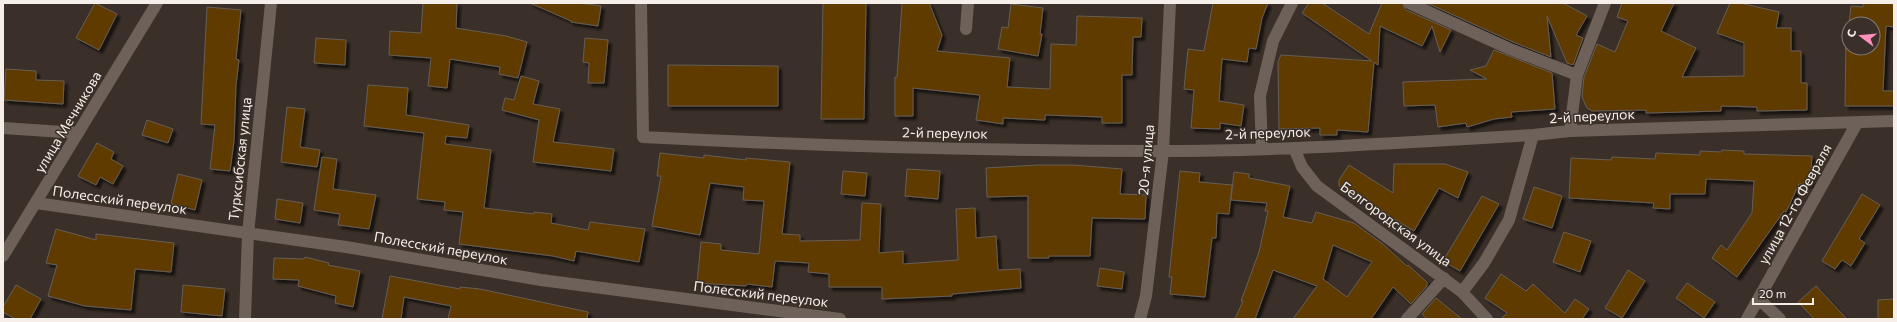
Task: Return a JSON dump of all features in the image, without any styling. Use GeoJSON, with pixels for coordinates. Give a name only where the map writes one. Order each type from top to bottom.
{"type":"FeatureCollection","features":[{"type":"Feature","properties":{"kind":"street","name":"улица Мечникова"},"geometry":{"type":"LineString","coordinates":[[3,256],[158,3]]}},
{"type":"Feature","properties":{"kind":"street","name":"Турксибская улица"},"geometry":{"type":"LineString","coordinates":[[245,319],[248,234],[270,3]]}},
{"type":"Feature","properties":{"kind":"street","name":"2-й переулок"},"geometry":{"type":"LineString","coordinates":[[641,3],[644,137],[854,147],[1163,151],[1294,148],[1533,135],[1570,131],[1894,121]]}},
{"type":"Feature","properties":{"kind":"street"},"geometry":{"type":"LineString","coordinates":[[966,29],[968,3]]}},
{"type":"Feature","properties":{"kind":"street","name":"20-я улица"},"geometry":{"type":"LineString","coordinates":[[1140,319],[1146,296],[1163,151],[1170,3]]}},
{"type":"Feature","properties":{"kind":"street"},"geometry":{"type":"LineString","coordinates":[[1262,149],[1260,96],[1274,41],[1292,3]]}},
{"type":"Feature","properties":{"kind":"street"},"geometry":{"type":"LineString","coordinates":[[1409,3],[1510,49],[1577,75]]}},
{"type":"Feature","properties":{"kind":"street"},"geometry":{"type":"LineString","coordinates":[[1570,131],[1577,75],[1605,3]]}},
{"type":"Feature","properties":{"kind":"street","name":"улица 12-го Февраля"},"geometry":{"type":"LineString","coordinates":[[1747,319],[1760,299],[1857,123]]}},
{"type":"Feature","properties":{"kind":"street"},"geometry":{"type":"LineString","coordinates":[[3,128],[78,133]]}},
{"type":"Feature","properties":{"kind":"street"},"geometry":{"type":"LineString","coordinates":[[1462,292],[1484,263],[1509,220],[1533,135]]}},
{"type":"Feature","properties":{"kind":"street","name":"Белгородская улица"},"geometry":{"type":"LineString","coordinates":[[1294,148],[1302,167],[1317,186],[1462,292],[1481,316]]}},
{"type":"Feature","properties":{"kind":"street","name":"Полесский переулок"},"geometry":{"type":"LineString","coordinates":[[36,204],[346,247],[541,280],[840,319]]}},
{"type":"Feature","properties":{"kind":"street"},"geometry":{"type":"LineString","coordinates":[[1407,319],[1444,278]]}},
{"type":"Feature","properties":{"kind":"street"},"geometry":{"type":"LineString","coordinates":[[1760,299],[1780,319]]}},
{"type":"Feature","properties":{"kind":"building"},"geometry":{"type":"Polygon","coordinates":[[[95,3],[117,14],[99,50],[76,38],[95,3]]]}},
{"type":"Feature","properties":{"kind":"building"},"geometry":{"type":"Polygon","coordinates":[[[423,3],[457,3],[456,28],[506,36],[527,42],[518,78],[499,74],[500,67],[450,59],[447,88],[428,86],[431,58],[389,55],[390,31],[421,33],[423,3]]]}},
{"type":"Feature","properties":{"kind":"building"},"geometry":{"type":"Polygon","coordinates":[[[530,3],[579,3],[601,6],[598,26],[571,22],[530,3]]]}},
{"type":"Feature","properties":{"kind":"building"},"geometry":{"type":"Polygon","coordinates":[[[823,3],[866,3],[864,119],[821,119],[823,3]]]}},
{"type":"Feature","properties":{"kind":"building"},"geometry":{"type":"Polygon","coordinates":[[[902,3],[929,3],[942,35],[937,51],[1010,58],[1007,87],[1050,89],[1051,44],[1076,45],[1077,16],[1142,18],[1141,37],[1133,37],[1132,75],[1122,75],[1122,123],[1102,123],[1102,117],[1045,115],[1045,120],[1003,118],[1003,124],[976,120],[980,95],[913,88],[913,116],[895,116],[895,77],[897,77],[902,3]]]}},
{"type":"Feature","properties":{"kind":"building"},"geometry":{"type":"Polygon","coordinates":[[[1213,3],[1268,3],[1262,18],[1256,49],[1249,48],[1247,62],[1222,59],[1219,101],[1244,105],[1241,126],[1220,123],[1220,129],[1191,128],[1194,90],[1184,89],[1188,49],[1204,51],[1213,3]]]}},
{"type":"Feature","properties":{"kind":"building"},"geometry":{"type":"Polygon","coordinates":[[[1309,3],[1322,3],[1369,34],[1382,3],[1402,3],[1406,10],[1451,30],[1440,52],[1432,26],[1422,46],[1380,26],[1378,65],[1374,62],[1368,132],[1337,130],[1337,135],[1320,135],[1320,128],[1279,129],[1278,62],[1281,55],[1372,61],[1302,13],[1309,3]]]}},
{"type":"Feature","properties":{"kind":"building"},"geometry":{"type":"Polygon","coordinates":[[[1427,3],[1563,3],[1587,16],[1576,35],[1583,38],[1573,65],[1567,63],[1547,16],[1551,57],[1513,42],[1427,3]]]}},
{"type":"Feature","properties":{"kind":"building"},"geometry":{"type":"Polygon","coordinates":[[[1622,3],[1674,3],[1661,31],[1696,48],[1682,77],[1744,76],[1744,43],[1717,33],[1730,3],[1740,3],[1779,12],[1776,28],[1791,28],[1791,51],[1801,51],[1801,83],[1807,83],[1807,110],[1757,111],[1757,107],[1721,106],[1721,111],[1646,113],[1646,110],[1592,111],[1587,108],[1582,97],[1584,77],[1597,44],[1615,52],[1628,21],[1617,17],[1622,3]]]}},
{"type":"Feature","properties":{"kind":"building"},"geometry":{"type":"Polygon","coordinates":[[[1863,3],[1894,3],[1894,27],[1886,26],[1883,91],[1894,91],[1894,106],[1845,106],[1846,56],[1881,56],[1881,16],[1850,16],[1851,6],[1863,7],[1863,3]]]}},
{"type":"Feature","properties":{"kind":"building"},"geometry":{"type":"Polygon","coordinates":[[[1011,4],[1043,8],[1040,34],[1042,34],[1038,56],[998,49],[1002,27],[1008,28],[1011,4]]]}},
{"type":"Feature","properties":{"kind":"building"},"geometry":{"type":"Polygon","coordinates":[[[207,7],[241,10],[236,59],[239,60],[236,85],[234,141],[230,171],[210,169],[215,125],[201,124],[207,7]]]}},
{"type":"Feature","properties":{"kind":"building"},"geometry":{"type":"Polygon","coordinates":[[[316,38],[346,40],[345,65],[314,63],[316,38]]]}},
{"type":"Feature","properties":{"kind":"building"},"geometry":{"type":"Polygon","coordinates":[[[585,38],[608,40],[604,83],[588,83],[589,63],[583,62],[585,38]]]}},
{"type":"Feature","properties":{"kind":"building"},"geometry":{"type":"Polygon","coordinates":[[[1494,50],[1552,73],[1555,109],[1511,112],[1512,117],[1494,119],[1467,127],[1466,123],[1438,127],[1435,105],[1404,106],[1403,82],[1487,79],[1470,70],[1486,66],[1494,50]]]}},
{"type":"Feature","properties":{"kind":"building"},"geometry":{"type":"Polygon","coordinates":[[[668,65],[778,66],[778,106],[668,106],[668,65]]]}},
{"type":"Feature","properties":{"kind":"building"},"geometry":{"type":"Polygon","coordinates":[[[6,69],[36,71],[36,80],[64,81],[63,104],[4,100],[6,69]]]}},
{"type":"Feature","properties":{"kind":"building"},"geometry":{"type":"Polygon","coordinates":[[[521,76],[539,81],[533,104],[560,109],[553,142],[614,149],[611,171],[533,162],[539,120],[502,110],[505,98],[514,100],[521,76]]]}},
{"type":"Feature","properties":{"kind":"building"},"geometry":{"type":"Polygon","coordinates":[[[368,85],[408,88],[406,115],[469,125],[467,138],[446,136],[445,144],[491,150],[484,208],[534,214],[534,212],[552,214],[551,223],[588,230],[590,222],[645,229],[639,262],[576,251],[574,261],[553,256],[459,244],[463,212],[444,210],[445,202],[417,199],[424,133],[364,126],[368,85]]]}},
{"type":"Feature","properties":{"kind":"building"},"geometry":{"type":"Polygon","coordinates":[[[287,107],[305,109],[300,147],[320,150],[317,167],[281,162],[287,107]]]}},
{"type":"Feature","properties":{"kind":"building"},"geometry":{"type":"Polygon","coordinates":[[[147,120],[173,129],[168,143],[142,135],[147,120]]]}},
{"type":"Feature","properties":{"kind":"building"},"geometry":{"type":"Polygon","coordinates":[[[97,143],[114,152],[111,159],[123,166],[113,184],[100,177],[96,185],[78,176],[97,143]]]}},
{"type":"Feature","properties":{"kind":"building"},"geometry":{"type":"Polygon","coordinates":[[[1722,150],[1744,151],[1744,154],[1812,156],[1810,184],[1799,184],[1786,212],[1784,211],[1737,277],[1712,258],[1721,245],[1727,250],[1752,213],[1754,181],[1706,179],[1705,194],[1670,194],[1670,209],[1653,208],[1654,203],[1569,198],[1571,158],[1611,160],[1612,157],[1655,159],[1656,153],[1700,155],[1700,151],[1721,152],[1722,150]]]}},
{"type":"Feature","properties":{"kind":"building"},"geometry":{"type":"Polygon","coordinates":[[[660,153],[704,158],[704,155],[746,160],[746,158],[790,162],[782,234],[800,235],[800,241],[860,240],[862,203],[881,204],[879,253],[903,251],[903,264],[958,260],[956,209],[975,208],[976,238],[996,236],[998,270],[1020,269],[1021,288],[952,294],[952,296],[882,299],[882,287],[829,287],[829,274],[808,272],[809,263],[775,261],[772,287],[747,284],[746,286],[697,283],[701,242],[721,244],[721,250],[759,254],[764,201],[743,200],[744,187],[710,183],[700,235],[652,226],[661,176],[657,176],[660,153]]]}},
{"type":"Feature","properties":{"kind":"building"},"geometry":{"type":"Polygon","coordinates":[[[322,157],[337,159],[333,189],[376,195],[369,229],[338,225],[340,214],[314,210],[322,157]]]}},
{"type":"Feature","properties":{"kind":"building"},"geometry":{"type":"Polygon","coordinates":[[[1394,164],[1445,164],[1468,172],[1458,198],[1439,188],[1414,231],[1339,186],[1339,180],[1349,165],[1393,193],[1394,164]]]}},
{"type":"Feature","properties":{"kind":"building"},"geometry":{"type":"Polygon","coordinates":[[[1038,165],[1073,165],[1122,169],[1120,194],[1146,195],[1145,219],[1092,218],[1090,256],[1049,256],[1049,258],[1028,258],[1028,196],[987,197],[986,168],[1038,165]]]}},
{"type":"Feature","properties":{"kind":"building"},"geometry":{"type":"Polygon","coordinates":[[[907,169],[940,171],[938,199],[905,196],[907,169]]]}},
{"type":"Feature","properties":{"kind":"building"},"geometry":{"type":"Polygon","coordinates":[[[843,171],[867,173],[865,196],[841,194],[843,171]]]}},
{"type":"Feature","properties":{"kind":"building"},"geometry":{"type":"Polygon","coordinates":[[[1180,171],[1200,173],[1199,182],[1232,185],[1229,214],[1217,213],[1216,238],[1212,238],[1205,297],[1170,294],[1172,277],[1169,277],[1180,171]]]}},
{"type":"Feature","properties":{"kind":"building"},"geometry":{"type":"Polygon","coordinates":[[[1234,172],[1249,174],[1249,178],[1290,186],[1283,217],[1312,223],[1316,212],[1354,223],[1384,245],[1407,266],[1408,265],[1427,282],[1427,286],[1411,304],[1393,287],[1371,319],[1293,319],[1317,286],[1273,270],[1255,319],[1235,319],[1243,301],[1241,301],[1259,252],[1268,211],[1265,211],[1267,203],[1231,200],[1234,172]],[[1333,245],[1323,279],[1347,297],[1372,262],[1333,245]]]}},
{"type":"Feature","properties":{"kind":"building"},"geometry":{"type":"Polygon","coordinates":[[[178,174],[202,180],[195,210],[171,204],[178,174]]]}},
{"type":"Feature","properties":{"kind":"building"},"geometry":{"type":"Polygon","coordinates":[[[1534,187],[1562,196],[1552,228],[1523,219],[1534,187]]]}},
{"type":"Feature","properties":{"kind":"building"},"geometry":{"type":"Polygon","coordinates":[[[1862,194],[1880,205],[1859,239],[1865,243],[1851,266],[1842,260],[1835,269],[1822,261],[1862,194]]]}},
{"type":"Feature","properties":{"kind":"building"},"geometry":{"type":"Polygon","coordinates":[[[1482,196],[1499,204],[1460,271],[1443,261],[1482,196]]]}},
{"type":"Feature","properties":{"kind":"building"},"geometry":{"type":"Polygon","coordinates":[[[277,199],[303,203],[300,223],[275,219],[277,199]]]}},
{"type":"Feature","properties":{"kind":"building"},"geometry":{"type":"Polygon","coordinates":[[[56,229],[96,240],[96,234],[174,243],[171,272],[135,269],[131,310],[85,306],[48,296],[57,265],[46,263],[56,229]]]}},
{"type":"Feature","properties":{"kind":"building"},"geometry":{"type":"Polygon","coordinates":[[[1564,232],[1591,241],[1580,272],[1553,262],[1564,232]]]}},
{"type":"Feature","properties":{"kind":"building"},"geometry":{"type":"Polygon","coordinates":[[[305,257],[329,263],[328,265],[360,271],[353,307],[335,303],[336,296],[298,286],[299,280],[273,279],[274,258],[304,259],[305,257]]]}},
{"type":"Feature","properties":{"kind":"building"},"geometry":{"type":"Polygon","coordinates":[[[1100,268],[1124,272],[1122,289],[1097,286],[1100,268]]]}},
{"type":"Feature","properties":{"kind":"building"},"geometry":{"type":"Polygon","coordinates":[[[1628,270],[1645,281],[1622,318],[1605,308],[1628,270]]]}},
{"type":"Feature","properties":{"kind":"building"},"geometry":{"type":"Polygon","coordinates":[[[1501,274],[1526,291],[1533,284],[1565,313],[1575,299],[1589,309],[1582,319],[1501,319],[1507,313],[1485,298],[1501,274]]]}},
{"type":"Feature","properties":{"kind":"building"},"geometry":{"type":"Polygon","coordinates":[[[390,276],[460,289],[460,287],[480,289],[588,312],[587,319],[448,319],[451,306],[404,297],[401,319],[382,319],[390,276]]]}},
{"type":"Feature","properties":{"kind":"building"},"geometry":{"type":"Polygon","coordinates":[[[1687,283],[1715,302],[1704,318],[1676,298],[1687,283]]]}},
{"type":"Feature","properties":{"kind":"building"},"geometry":{"type":"Polygon","coordinates":[[[16,285],[41,299],[30,319],[15,319],[3,312],[3,307],[16,285]]]}},
{"type":"Feature","properties":{"kind":"building"},"geometry":{"type":"Polygon","coordinates":[[[183,285],[225,289],[222,316],[181,312],[183,285]]]}},
{"type":"Feature","properties":{"kind":"building"},"geometry":{"type":"Polygon","coordinates":[[[1816,286],[1847,319],[1814,319],[1798,302],[1816,286]]]}},
{"type":"Feature","properties":{"kind":"building"},"geometry":{"type":"Polygon","coordinates":[[[1436,298],[1462,319],[1427,319],[1422,314],[1436,298]]]}},
{"type":"Feature","properties":{"kind":"building"},"geometry":{"type":"Polygon","coordinates":[[[1894,299],[1894,319],[1878,319],[1878,300],[1894,299]]]}}]}
